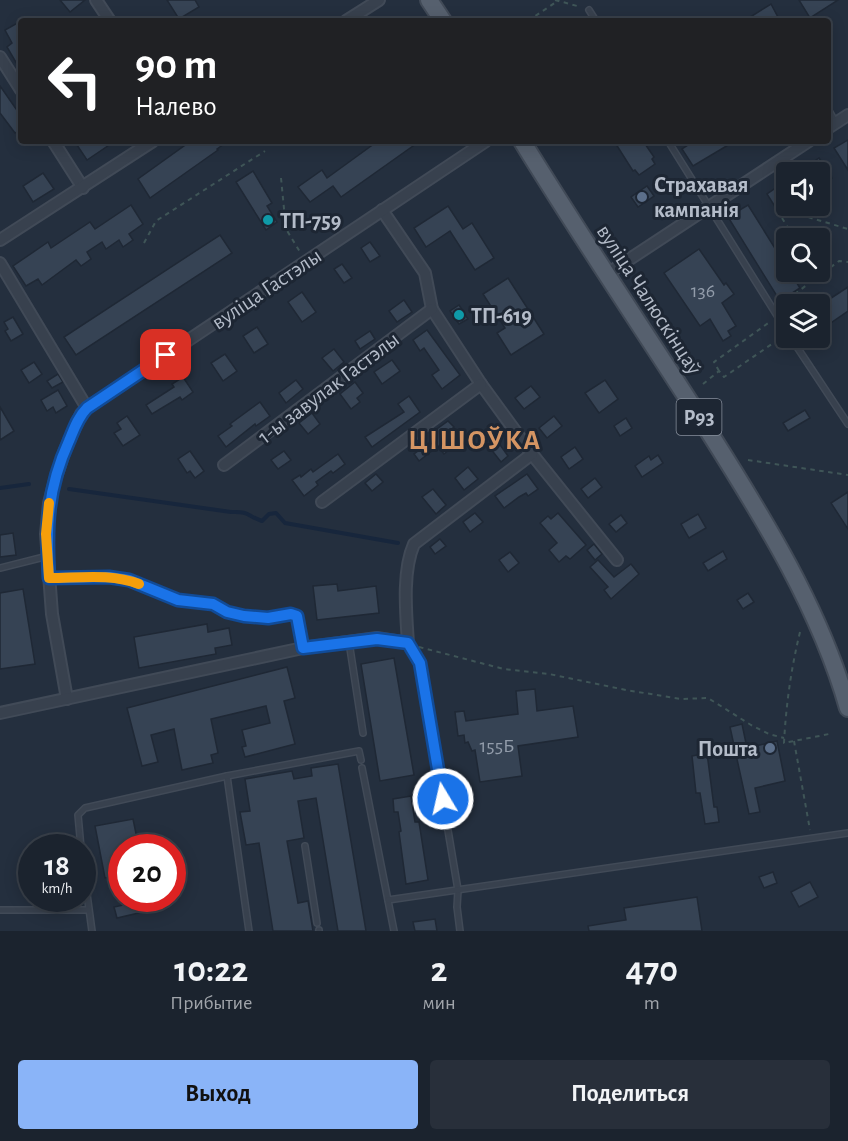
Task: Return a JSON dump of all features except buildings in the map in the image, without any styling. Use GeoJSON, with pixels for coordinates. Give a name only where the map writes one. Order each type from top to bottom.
{"type":"FeatureCollection","features":[{"type":"Feature","properties":{"kind":"main road"},"geometry":{"type":"LineString","coordinates":[[429,0],[441,18]]}},
{"type":"Feature","properties":{"kind":"main road","name":"вуліца Чалюскінцаў"},"geometry":{"type":"LineString","coordinates":[[524,144],[711,435],[773,536],[823,638],[848,708]]}},
{"type":"Feature","properties":{"kind":"street"},"geometry":{"type":"LineString","coordinates":[[96,0],[108,18]]}},
{"type":"Feature","properties":{"kind":"street"},"geometry":{"type":"LineString","coordinates":[[351,18],[380,0]]}},
{"type":"Feature","properties":{"kind":"street"},"geometry":{"type":"LineString","coordinates":[[0,57],[18,85]]}},
{"type":"Feature","properties":{"kind":"street"},"geometry":{"type":"LineString","coordinates":[[832,126],[848,115]]}},
{"type":"Feature","properties":{"kind":"street"},"geometry":{"type":"LineString","coordinates":[[55,144],[82,188]]}},
{"type":"Feature","properties":{"kind":"street"},"geometry":{"type":"LineString","coordinates":[[0,240],[148,144]]}},
{"type":"Feature","properties":{"kind":"street","name":"вуліца Гастэлы"},"geometry":{"type":"LineString","coordinates":[[67,699],[52,614],[46,534],[49,503],[55,480],[64,450],[81,414],[481,144]]}},
{"type":"Feature","properties":{"kind":"street"},"geometry":{"type":"LineString","coordinates":[[607,274],[804,144]]}},
{"type":"Feature","properties":{"kind":"street"},"geometry":{"type":"LineString","coordinates":[[382,210],[425,273],[432,309],[481,384],[532,454],[617,560]]}},
{"type":"Feature","properties":{"kind":"street"},"geometry":{"type":"LineString","coordinates":[[0,263],[87,408]]}},
{"type":"Feature","properties":{"kind":"street","name":"1-ы завулак Гастэлы"},"geometry":{"type":"LineString","coordinates":[[224,465],[432,309]]}},
{"type":"Feature","properties":{"kind":"street"},"geometry":{"type":"LineString","coordinates":[[322,502],[481,384]]}},
{"type":"Feature","properties":{"kind":"street"},"geometry":{"type":"LineString","coordinates":[[0,713],[303,648],[377,639],[408,643],[406,604],[409,555],[414,544],[532,454]]}},
{"type":"Feature","properties":{"kind":"lane"},"geometry":{"type":"LineString","coordinates":[[590,10],[594,18]]}},
{"type":"Feature","properties":{"kind":"lane"},"geometry":{"type":"LineString","coordinates":[[670,144],[776,314]]}},
{"type":"Feature","properties":{"kind":"lane"},"geometry":{"type":"LineString","coordinates":[[798,348],[848,424]]}},
{"type":"Feature","properties":{"kind":"lane"},"geometry":{"type":"LineString","coordinates":[[0,568],[48,556]]}},
{"type":"Feature","properties":{"kind":"lane"},"geometry":{"type":"LineString","coordinates":[[49,578],[109,577],[129,580],[178,600],[213,604],[227,612],[244,616],[268,618],[291,614],[297,616],[303,648]]}},
{"type":"Feature","properties":{"kind":"lane"},"geometry":{"type":"LineString","coordinates":[[349,641],[363,733]]}},
{"type":"Feature","properties":{"kind":"lane"},"geometry":{"type":"LineString","coordinates":[[408,643],[420,663],[458,890],[457,907],[460,931]]}},
{"type":"Feature","properties":{"kind":"lane"},"geometry":{"type":"LineString","coordinates":[[80,834],[78,815],[85,808],[227,776],[359,751],[361,760]]}},
{"type":"Feature","properties":{"kind":"lane"},"geometry":{"type":"LineString","coordinates":[[362,768],[394,931]]}},
{"type":"Feature","properties":{"kind":"lane"},"geometry":{"type":"LineString","coordinates":[[227,776],[249,931]]}},
{"type":"Feature","properties":{"kind":"lane"},"geometry":{"type":"LineString","coordinates":[[388,900],[848,834]]}},
{"type":"Feature","properties":{"kind":"lane"},"geometry":{"type":"LineString","coordinates":[[304,846],[318,928]]}},
{"type":"Feature","properties":{"kind":"lane"},"geometry":{"type":"LineString","coordinates":[[0,910],[18,910]]}},
{"type":"Feature","properties":{"kind":"lane"},"geometry":{"type":"LineString","coordinates":[[88,912],[92,931]]}},
{"type":"Feature","properties":{"kind":"path"},"geometry":{"type":"LineString","coordinates":[[532,18],[557,0],[590,10]]}},
{"type":"Feature","properties":{"kind":"path"},"geometry":{"type":"LineString","coordinates":[[144,243],[156,221],[265,151]]}},
{"type":"Feature","properties":{"kind":"path"},"geometry":{"type":"LineString","coordinates":[[281,178],[286,229],[306,262]]}},
{"type":"Feature","properties":{"kind":"path"},"geometry":{"type":"LineString","coordinates":[[804,216],[848,229]]}},
{"type":"Feature","properties":{"kind":"path"},"geometry":{"type":"LineString","coordinates":[[782,218],[788,228]]}},
{"type":"Feature","properties":{"kind":"path"},"geometry":{"type":"LineString","coordinates":[[830,267],[839,261],[848,262]]}},
{"type":"Feature","properties":{"kind":"path"},"geometry":{"type":"LineString","coordinates":[[773,310],[810,282]]}},
{"type":"Feature","properties":{"kind":"path"},"geometry":{"type":"LineString","coordinates":[[776,317],[714,362],[724,377],[776,339]]}},
{"type":"Feature","properties":{"kind":"path"},"geometry":{"type":"LineString","coordinates":[[703,384],[719,371]]}},
{"type":"Feature","properties":{"kind":"path"},"geometry":{"type":"LineString","coordinates":[[748,460],[848,475]]}},
{"type":"Feature","properties":{"kind":"path"},"geometry":{"type":"LineString","coordinates":[[800,632],[786,703],[784,743],[830,734]]}},
{"type":"Feature","properties":{"kind":"path"},"geometry":{"type":"LineString","coordinates":[[408,643],[504,669],[549,674],[681,699],[708,698],[768,734],[784,738]]}},
{"type":"Feature","properties":{"kind":"path"},"geometry":{"type":"LineString","coordinates":[[794,741],[812,839]]}},
{"type":"Feature","properties":{"kind":"waterway"},"geometry":{"type":"LineString","coordinates":[[0,488],[29,484]]}},
{"type":"Feature","properties":{"kind":"waterway"},"geometry":{"type":"LineString","coordinates":[[69,489],[242,512],[262,521],[269,514],[276,513],[285,523],[398,543]]}},
{"type":"Feature","properties":{"kind":"slow traffic"},"geometry":{"type":"LineString","coordinates":[[49,503],[46,534],[49,578],[109,577],[139,584]]}},
{"type":"Feature","properties":{"kind":"place","name":"Страхавая кампанія"},"geometry":{"type":"Point","coordinates":[642,197]}},
{"type":"Feature","properties":{"kind":"place","name":"ТП-759"},"geometry":{"type":"Point","coordinates":[268,220]}},
{"type":"Feature","properties":{"kind":"place","name":"ТП-619"},"geometry":{"type":"Point","coordinates":[459,315]}},
{"type":"Feature","properties":{"kind":"place","name":"Пошта"},"geometry":{"type":"Point","coordinates":[770,748]}},
{"type":"Feature","properties":{"kind":"district","name":"ЦІШОЎКА"},"geometry":{"type":"Point","coordinates":[475,439]}},
{"type":"Feature","properties":{"kind":"route"},"geometry":{"type":"LineString","coordinates":[[166,355],[81,414],[64,450],[49,503],[46,534],[49,578],[109,577],[129,580],[178,600],[213,604],[227,612],[244,616],[268,618],[291,614],[297,616],[303,648],[377,639],[408,643],[420,663],[443,799]]}}]}
